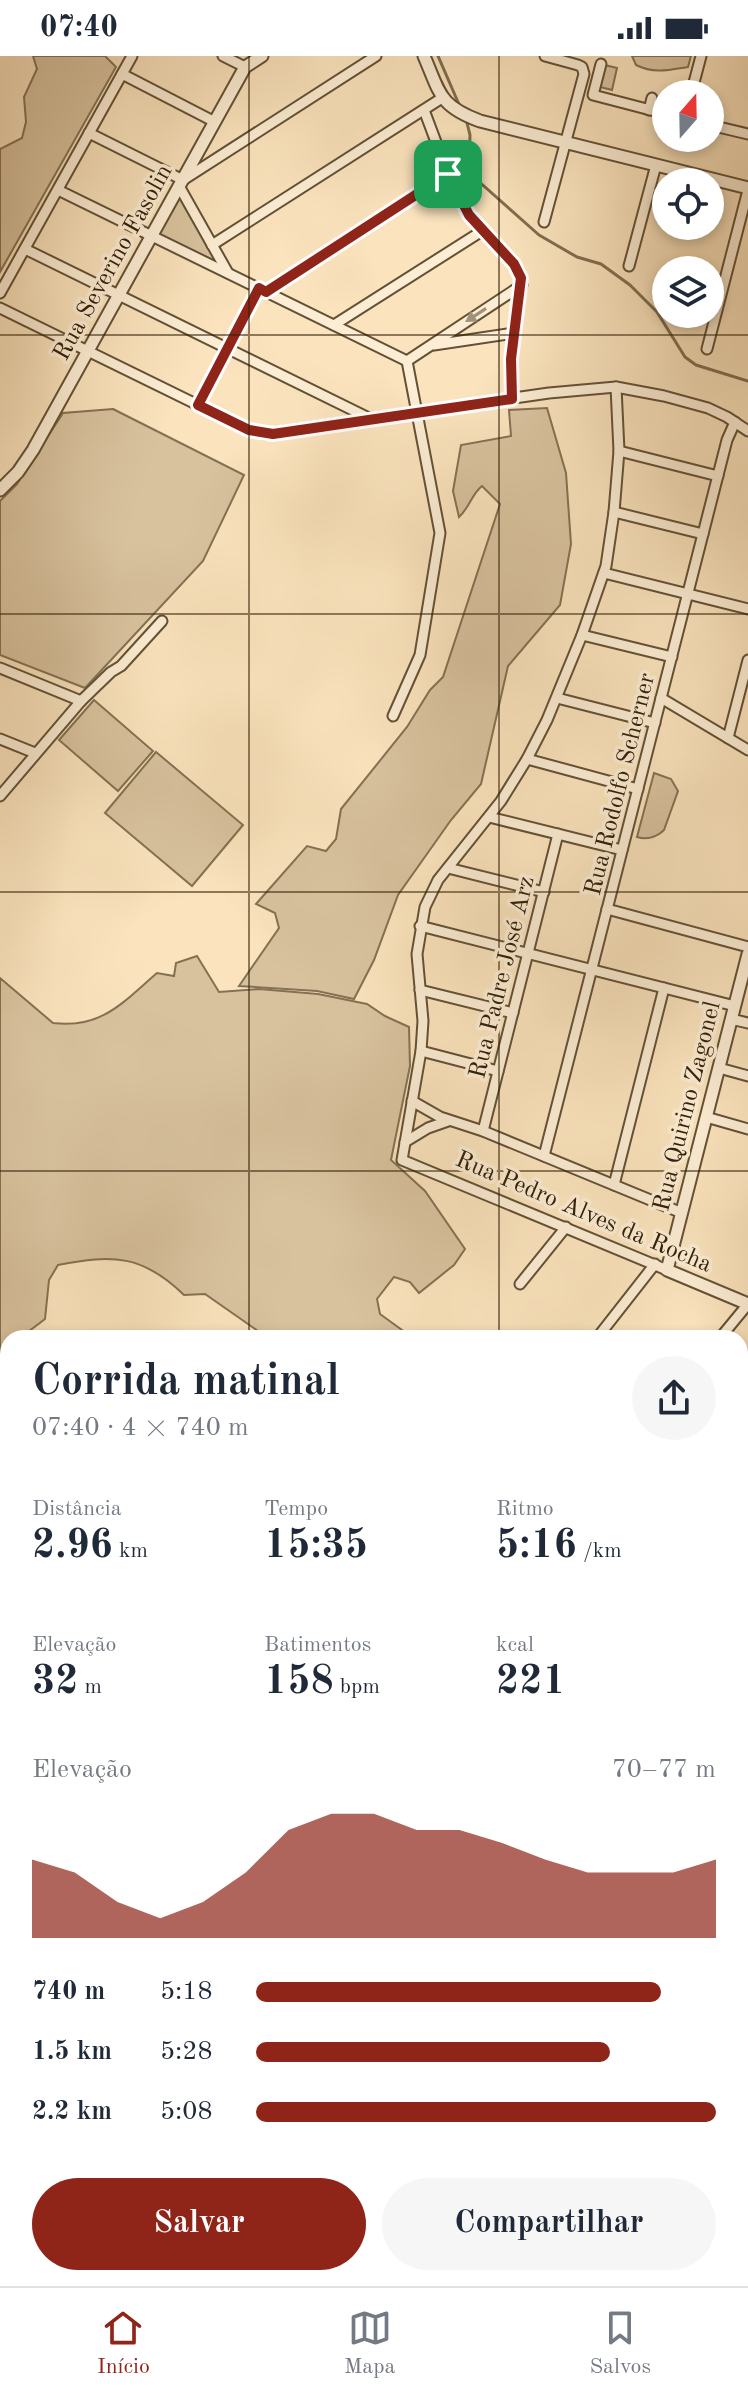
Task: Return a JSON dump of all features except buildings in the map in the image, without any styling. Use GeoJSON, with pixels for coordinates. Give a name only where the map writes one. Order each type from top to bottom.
{"type":"FeatureCollection","features":[{"type":"Feature","properties":{"kind":"street"},"geometry":{"type":"LineString","coordinates":[[0,293],[132,56]]}},
{"type":"Feature","properties":{"kind":"street"},"geometry":{"type":"LineString","coordinates":[[223,56],[245,67]]}},
{"type":"Feature","properties":{"kind":"street","name":"Rua Severino Fasolin"},"geometry":{"type":"LineString","coordinates":[[0,490],[18,472],[33,450],[245,67],[262,56]]}},
{"type":"Feature","properties":{"kind":"street"},"geometry":{"type":"LineString","coordinates":[[181,183],[376,56]]}},
{"type":"Feature","properties":{"kind":"street"},"geometry":{"type":"LineString","coordinates":[[424,56],[442,98],[457,112],[748,189],[707,349]]}},
{"type":"Feature","properties":{"kind":"street"},"geometry":{"type":"LineString","coordinates":[[544,222],[583,80],[582,67],[564,58],[545,56]]}},
{"type":"Feature","properties":{"kind":"street"},"geometry":{"type":"LineString","coordinates":[[695,80],[701,56]]}},
{"type":"Feature","properties":{"kind":"street"},"geometry":{"type":"LineString","coordinates":[[601,64],[593,95],[652,111]]}},
{"type":"Feature","properties":{"kind":"street"},"geometry":{"type":"LineString","coordinates":[[122,74],[215,122]]}},
{"type":"Feature","properties":{"kind":"street"},"geometry":{"type":"LineString","coordinates":[[212,245],[442,98]]}},
{"type":"Feature","properties":{"kind":"street"},"geometry":{"type":"LineString","coordinates":[[649,110],[652,98]]}},
{"type":"Feature","properties":{"kind":"street"},"geometry":{"type":"LineString","coordinates":[[424,110],[463,206],[514,264],[522,285],[510,370],[512,399]]}},
{"type":"Feature","properties":{"kind":"street"},"geometry":{"type":"LineString","coordinates":[[724,128],[748,134]]}},
{"type":"Feature","properties":{"kind":"street"},"geometry":{"type":"LineString","coordinates":[[89,133],[181,183],[228,273]]}},
{"type":"Feature","properties":{"kind":"street"},"geometry":{"type":"LineString","coordinates":[[629,266],[656,165]]}},
{"type":"Feature","properties":{"kind":"street"},"geometry":{"type":"LineString","coordinates":[[198,405],[262,290],[448,174]]}},
{"type":"Feature","properties":{"kind":"street"},"geometry":{"type":"LineString","coordinates":[[58,190],[407,361]]}},
{"type":"Feature","properties":{"kind":"street"},"geometry":{"type":"LineString","coordinates":[[334,325],[482,231]]}},
{"type":"Feature","properties":{"kind":"street"},"geometry":{"type":"LineString","coordinates":[[25,249],[373,420]]}},
{"type":"Feature","properties":{"kind":"street"},"geometry":{"type":"LineString","coordinates":[[407,361],[522,285]]}},
{"type":"Feature","properties":{"kind":"street"},"geometry":{"type":"LineString","coordinates":[[0,308],[249,430],[265,434],[616,387],[685,401],[720,413],[748,431]]}},
{"type":"Feature","properties":{"kind":"street"},"geometry":{"type":"LineString","coordinates":[[430,345],[514,333]]}},
{"type":"Feature","properties":{"kind":"street"},"geometry":{"type":"LineString","coordinates":[[393,716],[420,655],[440,533],[407,361]]}},
{"type":"Feature","properties":{"kind":"street"},"geometry":{"type":"LineString","coordinates":[[405,1142],[421,1051],[423,1021],[417,963],[420,926],[432,889],[489,817],[527,759],[557,698],[582,635],[604,573],[614,512],[619,451],[616,387]]}},
{"type":"Feature","properties":{"kind":"street","name":"Rua Rodolfo Scherner"},"geometry":{"type":"LineString","coordinates":[[544,1156],[718,476],[735,422]]}},
{"type":"Feature","properties":{"kind":"street"},"geometry":{"type":"LineString","coordinates":[[619,451],[718,476]]}},
{"type":"Feature","properties":{"kind":"street"},"geometry":{"type":"LineString","coordinates":[[614,512],[703,534]]}},
{"type":"Feature","properties":{"kind":"street"},"geometry":{"type":"LineString","coordinates":[[604,573],[748,609]]}},
{"type":"Feature","properties":{"kind":"street"},"geometry":{"type":"LineString","coordinates":[[0,796],[81,701],[121,666],[162,621]]}},
{"type":"Feature","properties":{"kind":"street"},"geometry":{"type":"LineString","coordinates":[[582,635],[672,657]]}},
{"type":"Feature","properties":{"kind":"street"},"geometry":{"type":"LineString","coordinates":[[728,738],[748,660]]}},
{"type":"Feature","properties":{"kind":"street"},"geometry":{"type":"LineString","coordinates":[[0,668],[81,701]]}},
{"type":"Feature","properties":{"kind":"street"},"geometry":{"type":"LineString","coordinates":[[557,698],[655,723]]}},
{"type":"Feature","properties":{"kind":"street"},"geometry":{"type":"LineString","coordinates":[[661,698],[748,750]]}},
{"type":"Feature","properties":{"kind":"street"},"geometry":{"type":"LineString","coordinates":[[0,739],[35,753]]}},
{"type":"Feature","properties":{"kind":"street"},"geometry":{"type":"LineString","coordinates":[[527,759],[638,789]]}},
{"type":"Feature","properties":{"kind":"street"},"geometry":{"type":"LineString","coordinates":[[489,817],[622,850]]}},
{"type":"Feature","properties":{"kind":"street","name":"Rua Padre José Arz"},"geometry":{"type":"LineString","coordinates":[[483,1131],[558,834]]}},
{"type":"Feature","properties":{"kind":"street"},"geometry":{"type":"LineString","coordinates":[[448,868],[544,892]]}},
{"type":"Feature","properties":{"kind":"street"},"geometry":{"type":"LineString","coordinates":[[607,909],[748,947]]}},
{"type":"Feature","properties":{"kind":"street"},"geometry":{"type":"LineString","coordinates":[[420,926],[735,1006]]}},
{"type":"Feature","properties":{"kind":"street","name":"Rua Quirino Zagonel"},"geometry":{"type":"LineString","coordinates":[[667,1270],[748,954]]}},
{"type":"Feature","properties":{"kind":"street"},"geometry":{"type":"LineString","coordinates":[[614,1185],[664,988]]}},
{"type":"Feature","properties":{"kind":"street"},"geometry":{"type":"LineString","coordinates":[[420,990],[513,1013]]}},
{"type":"Feature","properties":{"kind":"street"},"geometry":{"type":"LineString","coordinates":[[731,1019],[748,1023]]}},
{"type":"Feature","properties":{"kind":"street"},"geometry":{"type":"LineString","coordinates":[[421,1051],[498,1071]]}},
{"type":"Feature","properties":{"kind":"street"},"geometry":{"type":"LineString","coordinates":[[719,1068],[748,1076]]}},
{"type":"Feature","properties":{"kind":"street"},"geometry":{"type":"LineString","coordinates":[[412,1101],[430,1113],[483,1131],[682,1213]]}},
{"type":"Feature","properties":{"kind":"street"},"geometry":{"type":"LineString","coordinates":[[706,1117],[748,1129]]}},
{"type":"Feature","properties":{"kind":"street"},"geometry":{"type":"LineString","coordinates":[[405,1142],[428,1128],[450,1121]]}},
{"type":"Feature","properties":{"kind":"street","name":"Rua Pedro Alves da Rocha"},"geometry":{"type":"LineString","coordinates":[[405,1142],[402,1160],[748,1304]]}},
{"type":"Feature","properties":{"kind":"street"},"geometry":{"type":"LineString","coordinates":[[520,1284],[566,1227]]}},
{"type":"Feature","properties":{"kind":"street"},"geometry":{"type":"LineString","coordinates":[[603,1330],[655,1264]]}},
{"type":"Feature","properties":{"kind":"street"},"geometry":{"type":"LineString","coordinates":[[727,1330],[748,1304]]}},
{"type":"Feature","properties":{"kind":"shaded area"},"geometry":{"type":"Polygon","coordinates":[[[33,56],[105,56],[116,67],[0,272],[0,149],[22,138],[26,122],[24,97],[37,69],[33,56]]]}},
{"type":"Feature","properties":{"kind":"shaded area"},"geometry":{"type":"Polygon","coordinates":[[[632,56],[691,56],[688,67],[649,70],[636,65],[632,56]]]}},
{"type":"Feature","properties":{"kind":"shaded area"},"geometry":{"type":"Polygon","coordinates":[[[605,65],[617,68],[612,90],[600,87],[605,65]]]}},
{"type":"Feature","properties":{"kind":"shaded area"},"geometry":{"type":"Polygon","coordinates":[[[179,192],[222,269],[155,235],[179,192]]]}},
{"type":"Feature","properties":{"kind":"shaded area"},"geometry":{"type":"Polygon","coordinates":[[[547,408],[566,473],[571,544],[560,605],[508,666],[481,784],[451,820],[398,895],[374,960],[354,999],[317,991],[239,986],[279,928],[275,913],[256,904],[307,846],[326,851],[336,839],[341,809],[443,677],[500,504],[482,486],[459,517],[453,491],[461,445],[511,436],[509,410],[547,408]]]}},
{"type":"Feature","properties":{"kind":"shaded area"},"geometry":{"type":"Polygon","coordinates":[[[113,409],[244,475],[203,561],[85,688],[0,655],[0,501],[17,484],[63,413],[113,409]]]}},
{"type":"Feature","properties":{"kind":"shaded area"},"geometry":{"type":"Polygon","coordinates":[[[94,700],[153,751],[118,791],[59,740],[94,700]]]}},
{"type":"Feature","properties":{"kind":"shaded area"},"geometry":{"type":"Polygon","coordinates":[[[156,752],[243,825],[192,886],[105,813],[156,752]]]}},
{"type":"Feature","properties":{"kind":"shaded area"},"geometry":{"type":"Polygon","coordinates":[[[654,773],[671,779],[678,791],[664,830],[652,837],[637,837],[654,773]]]}},
{"type":"Feature","properties":{"kind":"shaded area"},"geometry":{"type":"Polygon","coordinates":[[[197,956],[219,992],[259,989],[318,994],[367,1004],[409,1027],[410,1066],[391,1160],[425,1191],[465,1249],[454,1265],[419,1293],[410,1282],[394,1277],[377,1299],[380,1314],[402,1330],[257,1330],[205,1294],[184,1295],[141,1265],[95,1259],[58,1265],[49,1280],[45,1319],[31,1330],[0,1330],[0,978],[53,1023],[70,1024],[85,1022],[111,1011],[157,973],[174,976],[176,963],[197,956]]]}},
{"type":"Feature","properties":{"kind":"waterway"},"geometry":{"type":"LineString","coordinates":[[438,56],[461,109]]}},
{"type":"Feature","properties":{"kind":"waterway"},"geometry":{"type":"LineString","coordinates":[[466,119],[470,135],[469,170],[476,179],[539,235],[577,257],[601,264],[630,285],[657,312],[685,357],[696,365],[748,381]]}},
{"type":"Feature","properties":{"kind":"route"},"geometry":{"type":"LineString","coordinates":[[448,174],[469,215],[514,264],[521,278],[511,359],[512,399],[273,434],[249,430],[198,405],[259,288],[266,292],[448,174]]}}]}
